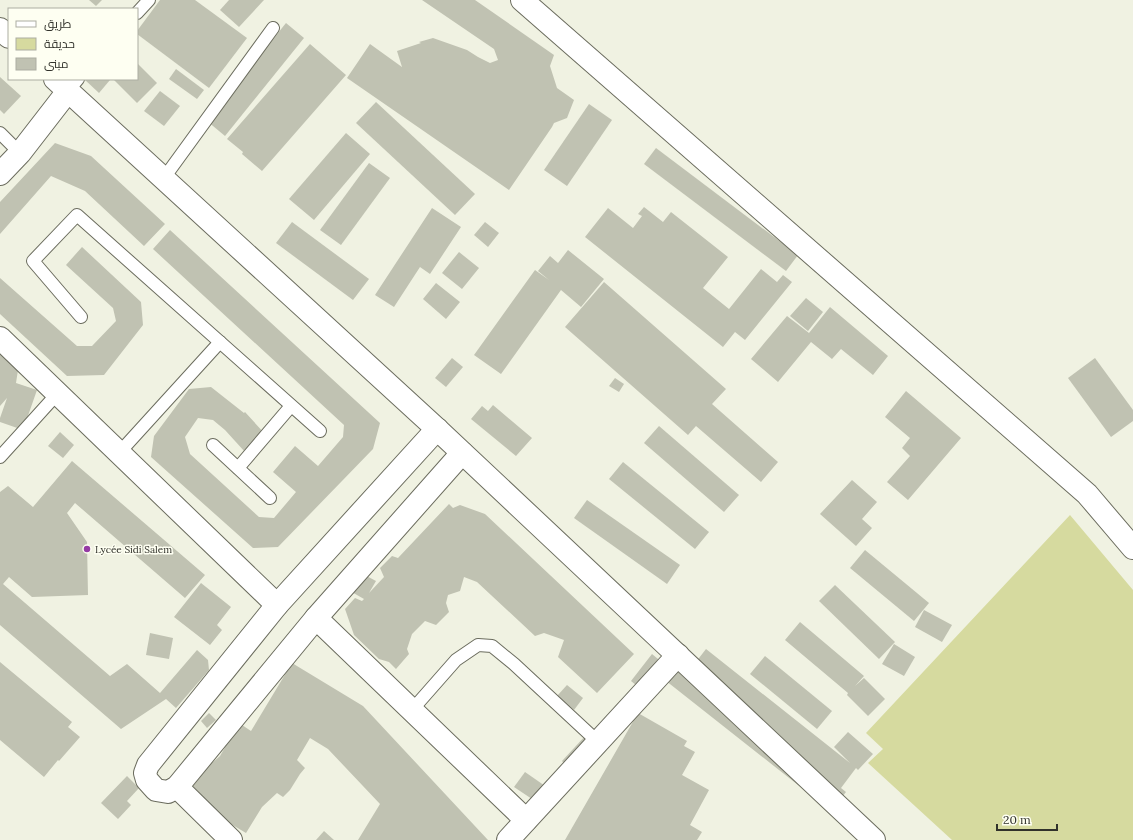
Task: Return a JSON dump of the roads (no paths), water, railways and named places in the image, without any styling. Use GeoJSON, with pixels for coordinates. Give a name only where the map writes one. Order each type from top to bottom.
{"type":"FeatureCollection","features":[{"type":"Feature","properties":{"kind":"street"},"geometry":{"type":"LineString","coordinates":[[522,0],[1087,494],[1133,548]]}},
{"type":"Feature","properties":{"kind":"street"},"geometry":{"type":"LineString","coordinates":[[0,29],[8,36]]}},
{"type":"Feature","properties":{"kind":"street"},"geometry":{"type":"LineString","coordinates":[[0,174],[20,153],[67,83],[164,178],[437,429],[874,840]]}},
{"type":"Feature","properties":{"kind":"street"},"geometry":{"type":"LineString","coordinates":[[0,338],[277,605]]}},
{"type":"Feature","properties":{"kind":"street"},"geometry":{"type":"LineString","coordinates":[[437,429],[277,605],[148,765],[146,773],[147,780],[156,790],[168,792],[177,787],[316,618],[462,453]]}},
{"type":"Feature","properties":{"kind":"street"},"geometry":{"type":"LineString","coordinates":[[316,618],[526,820]]}},
{"type":"Feature","properties":{"kind":"street"},"geometry":{"type":"LineString","coordinates":[[508,840],[678,655]]}},
{"type":"Feature","properties":{"kind":"street"},"geometry":{"type":"LineString","coordinates":[[177,787],[230,840]]}},
{"type":"Feature","properties":{"kind":"lane"},"geometry":{"type":"LineString","coordinates":[[138,12],[149,0]]}},
{"type":"Feature","properties":{"kind":"lane"},"geometry":{"type":"LineString","coordinates":[[164,178],[273,28]]}},
{"type":"Feature","properties":{"kind":"lane"},"geometry":{"type":"LineString","coordinates":[[0,133],[20,153]]}},
{"type":"Feature","properties":{"kind":"lane"},"geometry":{"type":"LineString","coordinates":[[81,317],[33,261],[77,215],[320,431]]}},
{"type":"Feature","properties":{"kind":"lane"},"geometry":{"type":"LineString","coordinates":[[119,453],[220,342]]}},
{"type":"Feature","properties":{"kind":"lane"},"geometry":{"type":"LineString","coordinates":[[1,455],[57,394]]}},
{"type":"Feature","properties":{"kind":"lane"},"geometry":{"type":"LineString","coordinates":[[238,468],[291,406]]}},
{"type":"Feature","properties":{"kind":"lane"},"geometry":{"type":"LineString","coordinates":[[213,445],[270,498]]}},
{"type":"Feature","properties":{"kind":"lane"},"geometry":{"type":"LineString","coordinates":[[412,710],[456,660],[478,645],[492,646],[514,664],[598,742]]}},
{"type":"Feature","properties":{"kind":"place","name":"Lycée Sidi Salem"},"geometry":{"type":"Point","coordinates":[87,549]}}]}
